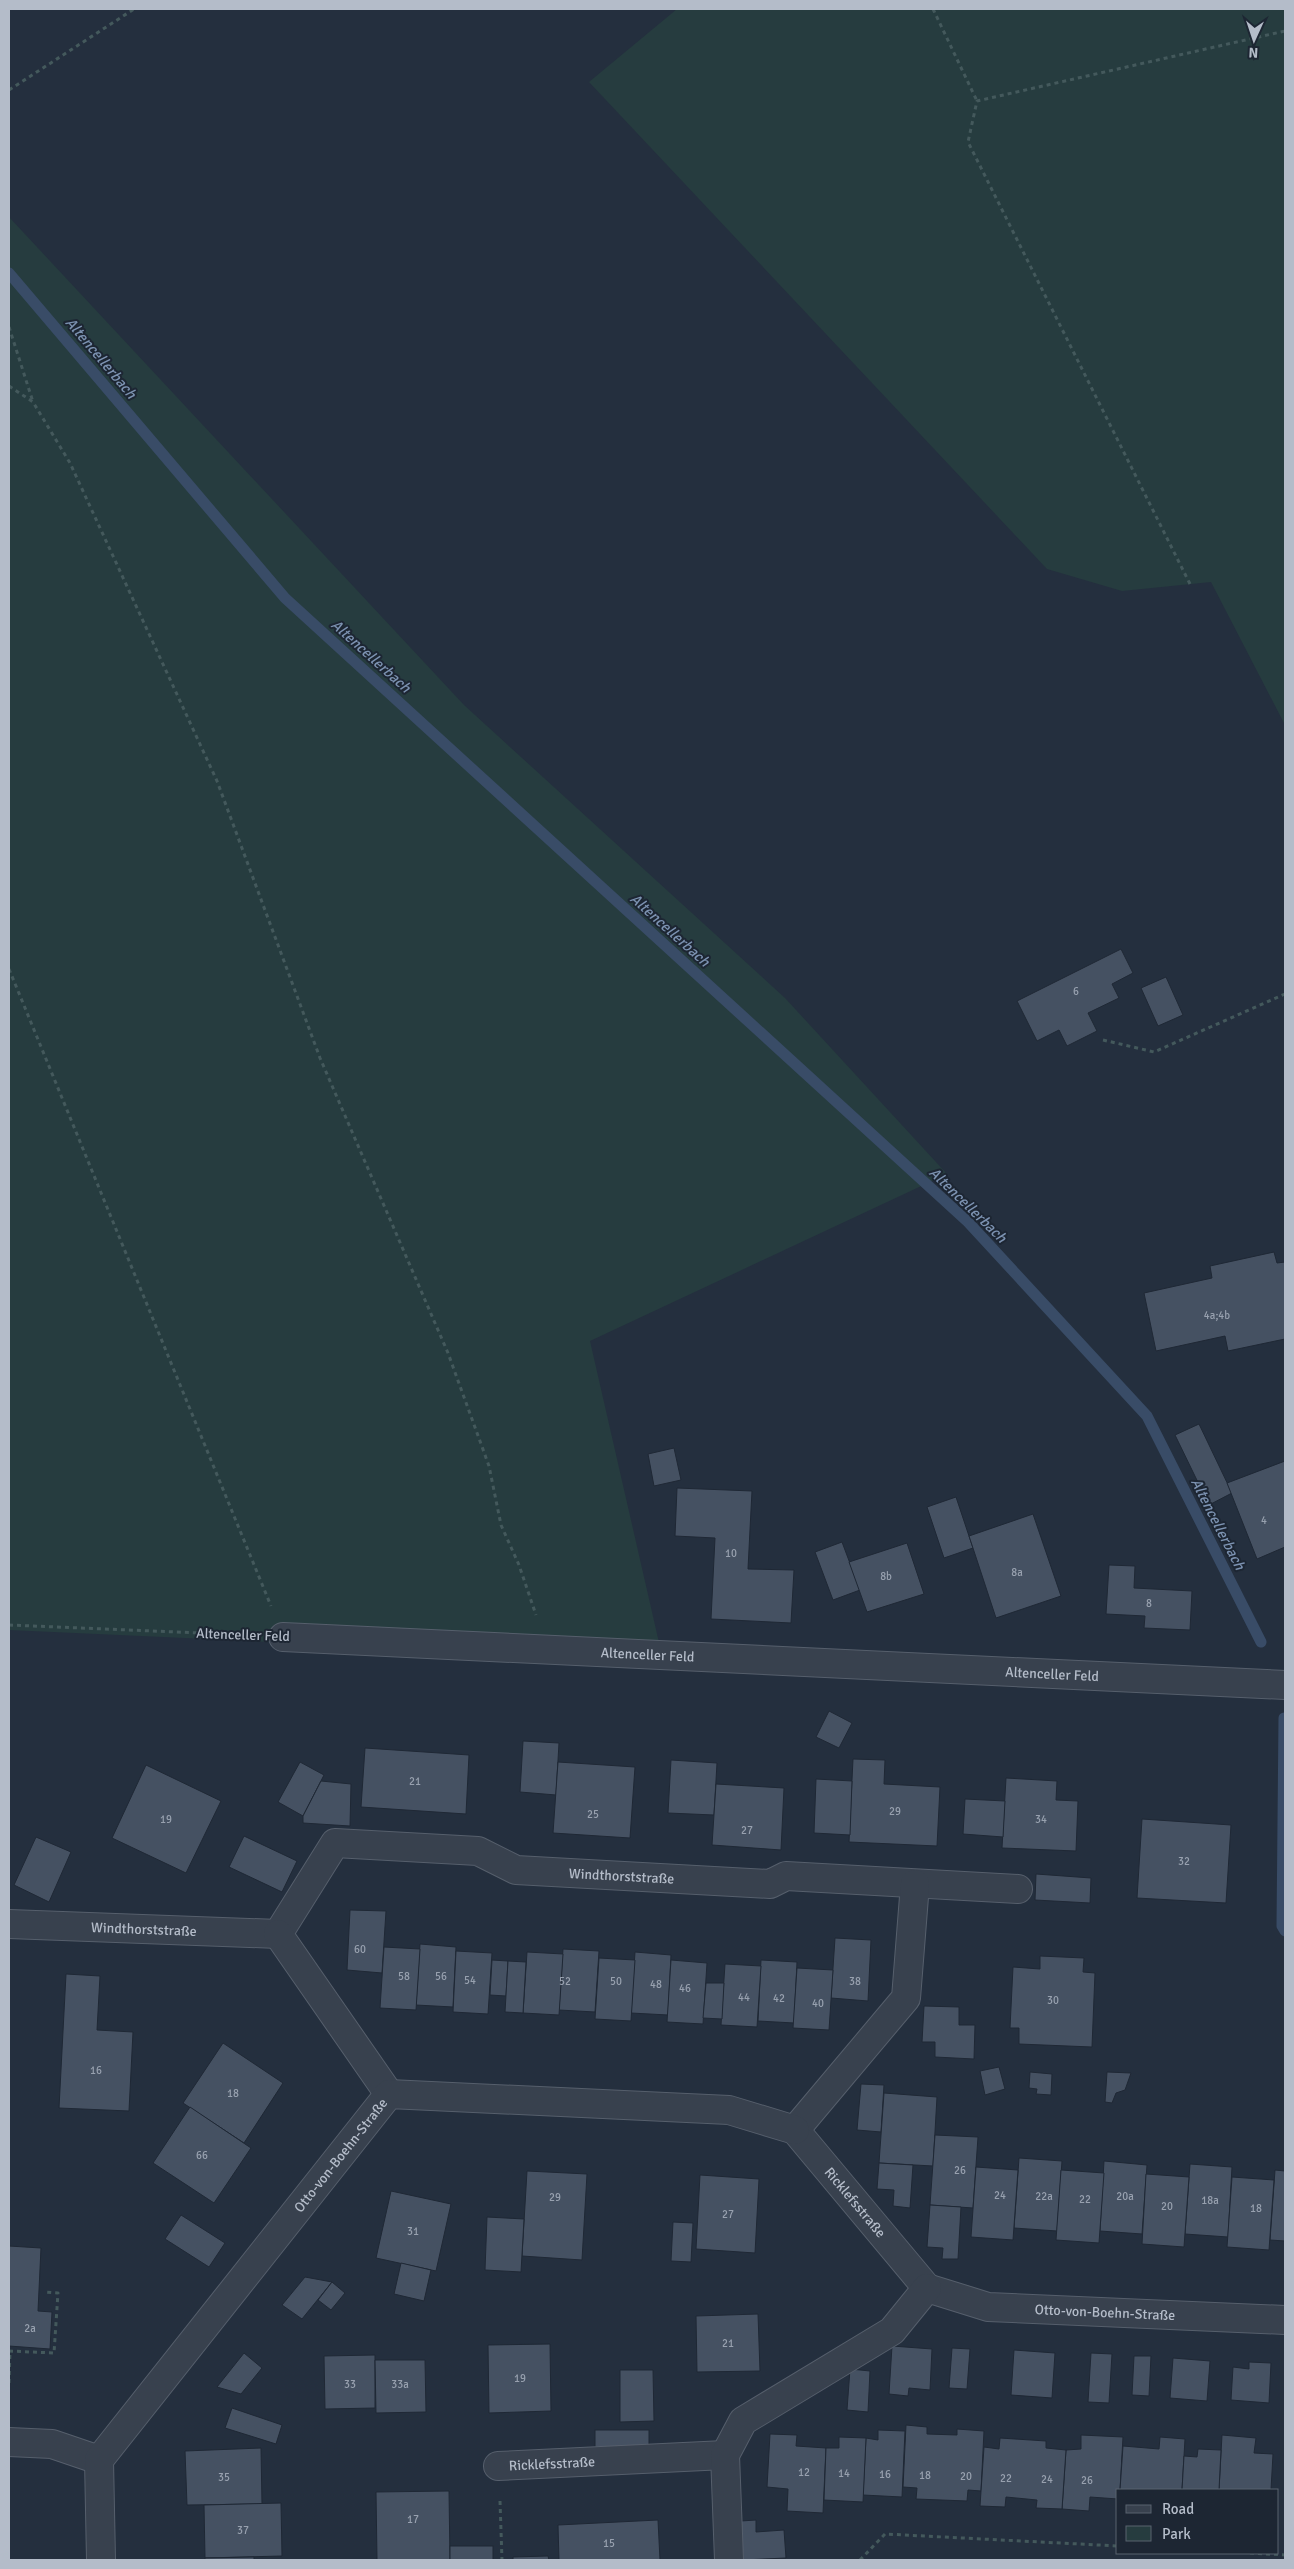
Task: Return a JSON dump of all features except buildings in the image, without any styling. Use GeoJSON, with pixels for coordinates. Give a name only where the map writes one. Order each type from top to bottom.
{"type":"FeatureCollection","features":[{"type":"Feature","properties":{"kind":"street","name":"Altenceller Feld"},"geometry":{"type":"LineString","coordinates":[[283,1637],[1285,1685]]}},
{"type":"Feature","properties":{"kind":"street","name":"Windthorststraße"},"geometry":{"type":"LineString","coordinates":[[9,1924],[278,1934],[335,1843],[478,1851],[516,1870],[770,1884],[786,1876],[1018,1889]]}},
{"type":"Feature","properties":{"kind":"street"},"geometry":{"type":"LineString","coordinates":[[795,2130],[906,1998],[915,1884]]}},
{"type":"Feature","properties":{"kind":"street"},"geometry":{"type":"LineString","coordinates":[[278,1934],[389,2094]]}},
{"type":"Feature","properties":{"kind":"street","name":"Otto-von-Boehn-Straße"},"geometry":{"type":"LineString","coordinates":[[99,2460],[389,2094],[729,2110],[795,2130]]}},
{"type":"Feature","properties":{"kind":"street","name":"Ricklefsstraße"},"geometry":{"type":"LineString","coordinates":[[795,2130],[927,2288]]}},
{"type":"Feature","properties":{"kind":"street"},"geometry":{"type":"LineString","coordinates":[[729,2560],[725,2455],[743,2421],[892,2331],[927,2288]]}},
{"type":"Feature","properties":{"kind":"street","name":"Otto-von-Boehn-Straße"},"geometry":{"type":"LineString","coordinates":[[927,2288],[988,2307],[1285,2320]]}},
{"type":"Feature","properties":{"kind":"street"},"geometry":{"type":"LineString","coordinates":[[9,2442],[52,2444],[99,2460],[101,2560]]}},
{"type":"Feature","properties":{"kind":"street","name":"Ricklefsstraße"},"geometry":{"type":"LineString","coordinates":[[498,2466],[725,2455]]}},
{"type":"Feature","properties":{"kind":"path"},"geometry":{"type":"LineString","coordinates":[[9,90],[134,9]]}},
{"type":"Feature","properties":{"kind":"path"},"geometry":{"type":"LineString","coordinates":[[933,9],[977,101],[968,142],[1190,584]]}},
{"type":"Feature","properties":{"kind":"path"},"geometry":{"type":"LineString","coordinates":[[977,101],[1285,30]]}},
{"type":"Feature","properties":{"kind":"path"},"geometry":{"type":"LineString","coordinates":[[9,327],[33,402],[70,463],[216,781],[320,1058],[448,1354],[488,1466],[500,1525],[519,1564],[547,1649]]}},
{"type":"Feature","properties":{"kind":"path"},"geometry":{"type":"LineString","coordinates":[[9,386],[33,402]]}},
{"type":"Feature","properties":{"kind":"path"},"geometry":{"type":"LineString","coordinates":[[9,969],[283,1637]]}},
{"type":"Feature","properties":{"kind":"path"},"geometry":{"type":"LineString","coordinates":[[1103,1040],[1154,1052],[1285,994]]}},
{"type":"Feature","properties":{"kind":"path","name":"Altenceller Feld"},"geometry":{"type":"LineString","coordinates":[[9,1625],[283,1637]]}},
{"type":"Feature","properties":{"kind":"path"},"geometry":{"type":"LineString","coordinates":[[9,2383],[10,2351],[54,2353],[58,2293],[45,2292]]}},
{"type":"Feature","properties":{"kind":"path"},"geometry":{"type":"LineString","coordinates":[[498,2466],[502,2560]]}},
{"type":"Feature","properties":{"kind":"path"},"geometry":{"type":"LineString","coordinates":[[860,2560],[885,2534],[1116,2546]]}},
{"type":"Feature","properties":{"kind":"green space"},"geometry":{"type":"Polygon","coordinates":[[[677,9],[1285,9],[1285,725],[1211,582],[1122,591],[1047,569],[589,82],[677,9]]]}},
{"type":"Feature","properties":{"kind":"green space"},"geometry":{"type":"Polygon","coordinates":[[[9,217],[464,705],[785,998],[947,1174],[590,1341],[663,1660],[9,1630],[9,217]]]}},
{"type":"Feature","properties":{"kind":"waterway","name":"Altencellerbach"},"geometry":{"type":"LineString","coordinates":[[9,273],[285,598],[968,1222],[1147,1416],[1261,1642]]}},
{"type":"Feature","properties":{"kind":"waterway","name":"Altencellerbach"},"geometry":{"type":"LineString","coordinates":[[1284,1718],[1282,1926],[1285,1931]]}}]}
